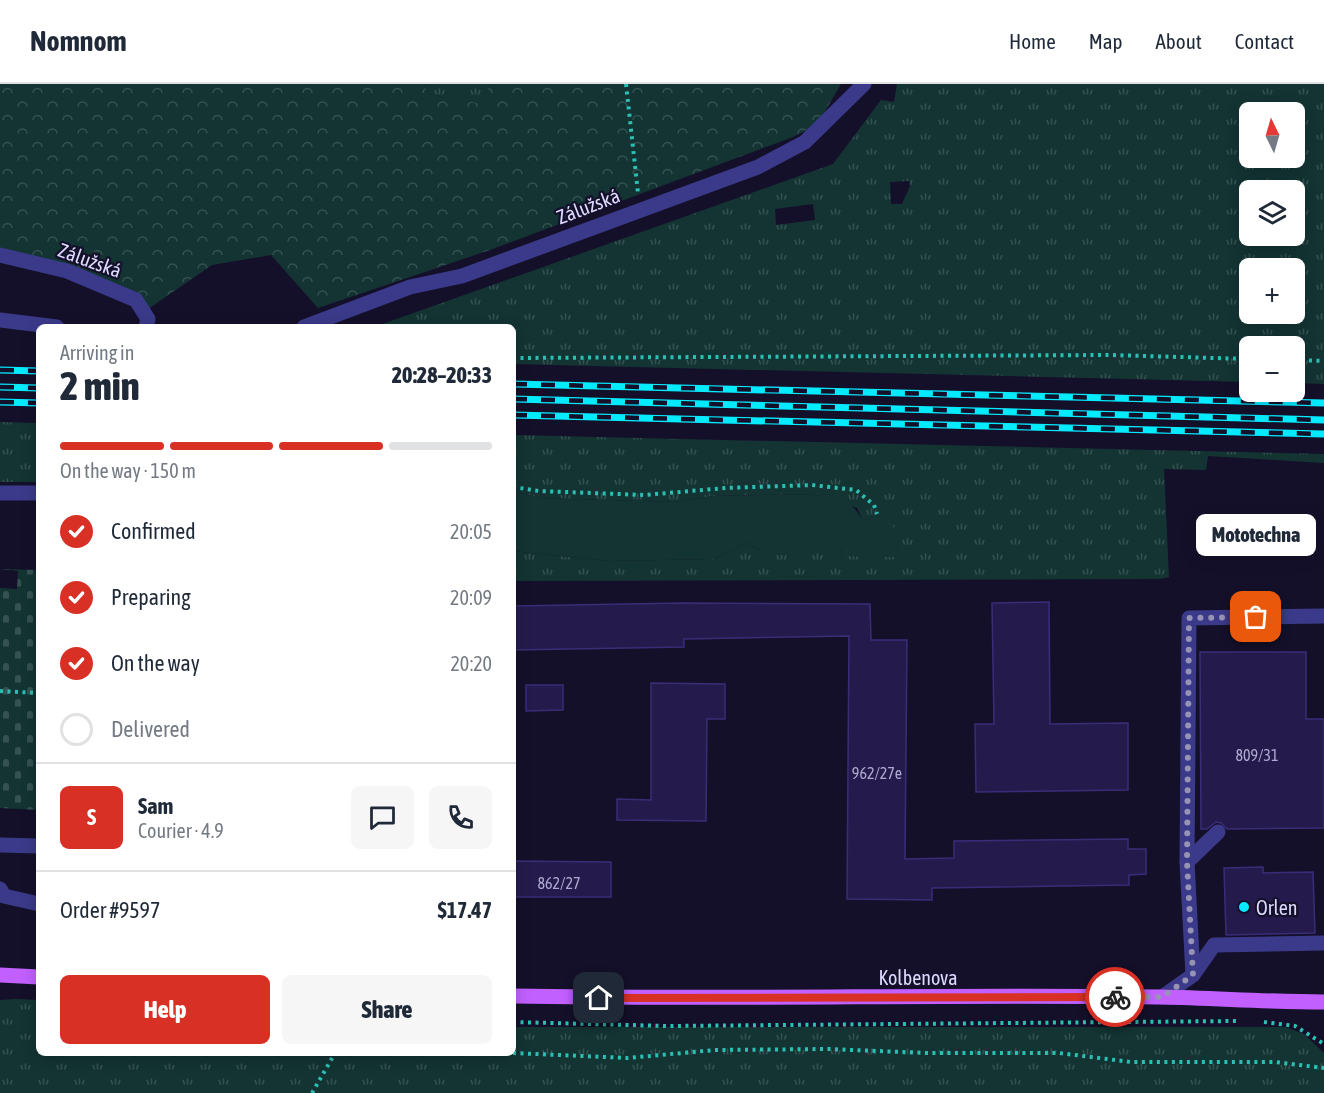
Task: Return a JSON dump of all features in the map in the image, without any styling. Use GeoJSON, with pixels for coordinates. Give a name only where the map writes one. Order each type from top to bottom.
{"type":"FeatureCollection","features":[{"type":"Feature","properties":{"kind":"main road"},"geometry":{"type":"LineString","coordinates":[[0,975],[36,977]]}},
{"type":"Feature","properties":{"kind":"main road","name":"Kolbenova"},"geometry":{"type":"LineString","coordinates":[[516,996],[663,999],[1162,997],[1253,1002],[1324,1002]]}},
{"type":"Feature","properties":{"kind":"street","name":"Zálužská"},"geometry":{"type":"LineString","coordinates":[[312,324],[410,287],[462,276],[640,208],[758,167],[805,142],[864,84]]}},
{"type":"Feature","properties":{"kind":"street","name":"Zálužská"},"geometry":{"type":"LineString","coordinates":[[0,255],[67,271],[136,300],[148,319],[147,324]]}},
{"type":"Feature","properties":{"kind":"street"},"geometry":{"type":"LineString","coordinates":[[0,320],[36,324]]}},
{"type":"Feature","properties":{"kind":"street"},"geometry":{"type":"LineString","coordinates":[[0,493],[36,493]]}},
{"type":"Feature","properties":{"kind":"street"},"geometry":{"type":"LineString","coordinates":[[1193,975],[1187,862],[1189,618],[1324,616]]}},
{"type":"Feature","properties":{"kind":"street"},"geometry":{"type":"LineString","coordinates":[[1187,862],[1218,832]]}},
{"type":"Feature","properties":{"kind":"street"},"geometry":{"type":"LineString","coordinates":[[0,847],[36,846]]}},
{"type":"Feature","properties":{"kind":"street"},"geometry":{"type":"LineString","coordinates":[[0,889],[4,896],[36,903]]}},
{"type":"Feature","properties":{"kind":"street"},"geometry":{"type":"LineString","coordinates":[[1162,997],[1193,975],[1214,945],[1324,943]]}},
{"type":"Feature","properties":{"kind":"path"},"geometry":{"type":"LineString","coordinates":[[626,84],[640,208]]}},
{"type":"Feature","properties":{"kind":"path"},"geometry":{"type":"LineString","coordinates":[[516,358],[1109,355],[1239,359]]}},
{"type":"Feature","properties":{"kind":"path"},"geometry":{"type":"LineString","coordinates":[[1305,360],[1324,361]]}},
{"type":"Feature","properties":{"kind":"path"},"geometry":{"type":"LineString","coordinates":[[516,487],[539,491],[644,495],[726,488],[812,485],[856,490],[874,505],[877,514]]}},
{"type":"Feature","properties":{"kind":"path"},"geometry":{"type":"LineString","coordinates":[[0,691],[36,693]]}},
{"type":"Feature","properties":{"kind":"path"},"geometry":{"type":"LineString","coordinates":[[516,1022],[690,1026],[1242,1021]]}},
{"type":"Feature","properties":{"kind":"path"},"geometry":{"type":"LineString","coordinates":[[1254,1021],[1295,1026],[1324,1044]]}},
{"type":"Feature","properties":{"kind":"path"},"geometry":{"type":"LineString","coordinates":[[516,1053],[628,1058],[715,1050],[828,1049],[1059,1053],[1131,1062],[1275,1062],[1324,1068]]}},
{"type":"Feature","properties":{"kind":"path"},"geometry":{"type":"LineString","coordinates":[[312,1093],[333,1056]]}},
{"type":"Feature","properties":{"kind":"green space"},"geometry":{"type":"Polygon","coordinates":[[[0,84],[424,84],[428,94],[477,103],[492,84],[841,84],[817,125],[793,137],[490,250],[318,308],[271,255],[212,265],[148,309],[117,293],[0,255],[0,84]]]}},
{"type":"Feature","properties":{"kind":"green space"},"geometry":{"type":"Polygon","coordinates":[[[424,84],[492,84],[478,104],[428,94],[424,84]]]}},
{"type":"Feature","properties":{"kind":"green space"},"geometry":{"type":"Polygon","coordinates":[[[897,84],[1324,84],[1324,384],[1305,383],[1305,336],[1239,336],[1239,382],[516,364],[516,324],[382,324],[833,164],[881,100],[894,102],[897,84]],[[909,181],[890,182],[891,204],[902,204],[910,186],[909,181]],[[813,204],[775,209],[776,225],[815,220],[813,204]]]}},
{"type":"Feature","properties":{"kind":"green space"},"geometry":{"type":"Polygon","coordinates":[[[0,422],[36,423],[36,482],[0,482],[0,422]]]}},
{"type":"Feature","properties":{"kind":"green space"},"geometry":{"type":"Polygon","coordinates":[[[516,435],[1324,454],[1324,463],[1208,456],[1206,470],[1164,469],[1169,577],[1160,579],[516,581],[516,551],[608,561],[715,559],[747,543],[772,554],[783,555],[842,547],[841,556],[862,518],[857,508],[823,494],[713,496],[674,502],[539,498],[516,492],[516,435]]]}},
{"type":"Feature","properties":{"kind":"green space"},"geometry":{"type":"Polygon","coordinates":[[[516,492],[539,498],[674,502],[713,496],[823,494],[846,498],[862,518],[893,525],[898,557],[841,556],[842,548],[784,555],[773,554],[761,551],[747,543],[715,559],[608,561],[516,551],[516,492]]]}},
{"type":"Feature","properties":{"kind":"green space"},"geometry":{"type":"Polygon","coordinates":[[[0,569],[36,570],[36,810],[0,808],[0,588],[17,589],[18,571],[0,569]]]}},
{"type":"Feature","properties":{"kind":"green space"},"geometry":{"type":"Polygon","coordinates":[[[0,1000],[36,1000],[36,1056],[516,1056],[516,1027],[1285,1027],[1304,1034],[1324,1053],[1324,1093],[0,1093],[0,1000]]]}},
{"type":"Feature","properties":{"kind":"building"},"geometry":{"type":"Polygon","coordinates":[[[1049,602],[1050,724],[1128,723],[1128,790],[976,792],[975,724],[994,724],[992,603],[1049,602]]]}},
{"type":"Feature","properties":{"kind":"building"},"geometry":{"type":"Polygon","coordinates":[[[683,603],[870,604],[871,640],[907,640],[905,859],[954,858],[954,841],[1128,839],[1128,849],[1146,849],[1146,874],[1129,875],[1129,885],[932,888],[932,900],[847,899],[849,636],[684,639],[684,647],[516,650],[516,606],[683,603]]]}},
{"type":"Feature","properties":{"kind":"building"},"geometry":{"type":"Polygon","coordinates":[[[1200,652],[1306,652],[1306,719],[1324,719],[1324,828],[1227,829],[1221,823],[1216,822],[1207,829],[1201,829],[1200,652]]]}},
{"type":"Feature","properties":{"kind":"building"},"geometry":{"type":"Polygon","coordinates":[[[651,683],[725,684],[725,719],[707,719],[706,821],[617,820],[617,799],[651,800],[651,683]]]}},
{"type":"Feature","properties":{"kind":"building"},"geometry":{"type":"Polygon","coordinates":[[[526,685],[563,685],[563,710],[526,711],[526,685]]]}},
{"type":"Feature","properties":{"kind":"building"},"geometry":{"type":"Polygon","coordinates":[[[516,861],[611,862],[611,897],[516,897],[516,861]]]}},
{"type":"Feature","properties":{"kind":"building"},"geometry":{"type":"Polygon","coordinates":[[[1263,867],[1263,873],[1313,872],[1315,933],[1226,935],[1224,868],[1263,867]]]}},
{"type":"Feature","properties":{"kind":"railway"},"geometry":{"type":"LineString","coordinates":[[0,370],[36,371]]}},
{"type":"Feature","properties":{"kind":"railway"},"geometry":{"type":"LineString","coordinates":[[516,384],[1324,403]]}},
{"type":"Feature","properties":{"kind":"railway"},"geometry":{"type":"LineString","coordinates":[[0,387],[36,388]]}},
{"type":"Feature","properties":{"kind":"railway"},"geometry":{"type":"LineString","coordinates":[[516,399],[1324,420]]}},
{"type":"Feature","properties":{"kind":"railway"},"geometry":{"type":"LineString","coordinates":[[0,402],[36,403]]}},
{"type":"Feature","properties":{"kind":"railway"},"geometry":{"type":"LineString","coordinates":[[516,415],[1324,434]]}},
{"type":"Feature","properties":{"kind":"way so far"},"geometry":{"type":"LineString","coordinates":[[1115,997],[1162,997],[1193,975],[1187,862],[1189,618],[1256,617]]}},
{"type":"Feature","properties":{"kind":"place","name":"Mototechna"},"geometry":{"type":"Point","coordinates":[1256,617]}},
{"type":"Feature","properties":{"kind":"place","name":"Orlen"},"geometry":{"type":"Point","coordinates":[1244,907]}},
{"type":"Feature","properties":{"kind":"route"},"geometry":{"type":"LineString","coordinates":[[599,998],[1115,997]]}}]}
